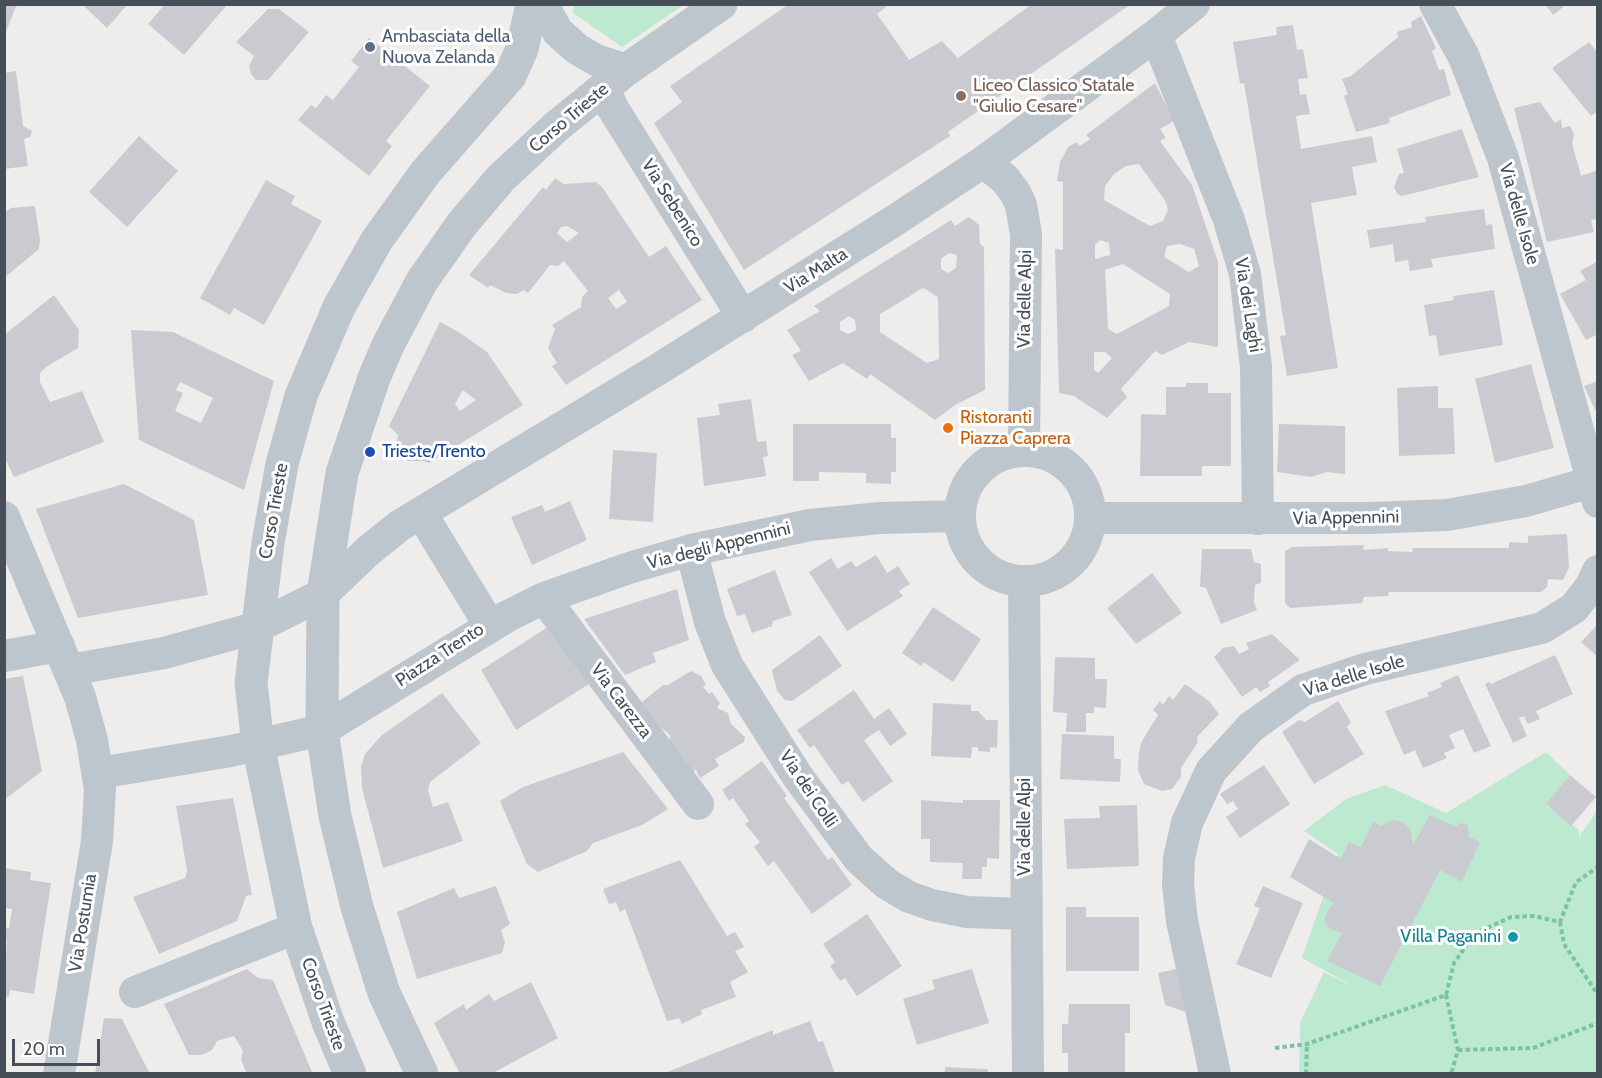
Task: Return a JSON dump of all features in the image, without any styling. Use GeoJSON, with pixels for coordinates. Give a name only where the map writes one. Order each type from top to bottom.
{"type":"FeatureCollection","features":[{"type":"Feature","properties":{"kind":"street","name":"Corso Trieste"},"geometry":{"type":"LineString","coordinates":[[350,1074],[328,1022],[296,928],[258,745],[250,683],[255,628],[282,464],[301,396],[315,357],[344,298],[393,216],[449,144],[510,76],[522,49],[532,4]]}},
{"type":"Feature","properties":{"kind":"street"},"geometry":{"type":"LineString","coordinates":[[542,4],[558,32],[615,79]]}},
{"type":"Feature","properties":{"kind":"street","name":"Corso Trieste"},"geometry":{"type":"LineString","coordinates":[[422,1074],[384,993],[357,907],[335,816],[322,730],[323,594],[336,497],[347,452],[374,378],[405,312],[440,255],[482,200],[546,136],[615,79],[721,4]]}},
{"type":"Feature","properties":{"kind":"street","name":"Via Malta"},"geometry":{"type":"LineString","coordinates":[[421,513],[743,317],[982,162],[1156,35],[1194,4]]}},
{"type":"Feature","properties":{"kind":"street","name":"Via delle Isole"},"geometry":{"type":"LineString","coordinates":[[1435,4],[1464,57],[1503,158],[1595,488]]}},
{"type":"Feature","properties":{"kind":"street","name":"Via dei Laghi"},"geometry":{"type":"LineString","coordinates":[[1156,35],[1229,220],[1245,273],[1256,358],[1258,519]]}},
{"type":"Feature","properties":{"kind":"street","name":"Via Sebenico"},"geometry":{"type":"LineString","coordinates":[[615,79],[612,107],[743,317]]}},
{"type":"Feature","properties":{"kind":"street","name":"Via delle Alpi"},"geometry":{"type":"LineString","coordinates":[[982,162],[1005,179],[1016,194],[1021,205],[1026,234],[1024,451]]}},
{"type":"Feature","properties":{"kind":"street"},"geometry":{"type":"LineString","coordinates":[[1024,451],[1045,454],[1063,464],[1078,479],[1087,498],[1090,518],[1086,538],[1077,555],[1063,569],[1045,578],[1024,581],[1004,578],[986,569],[972,555],[962,536],[959,516],[962,497],[971,480],[984,465],[999,456],[1024,451]]}},
{"type":"Feature","properties":{"kind":"street","name":"Via Appennini"},"geometry":{"type":"LineString","coordinates":[[1090,518],[1391,518],[1447,515],[1595,488]]}},
{"type":"Feature","properties":{"kind":"street"},"geometry":{"type":"LineString","coordinates":[[4,656],[64,658],[164,652],[255,628],[323,594],[382,538],[421,513]]}},
{"type":"Feature","properties":{"kind":"street","name":"Piazza Trento"},"geometry":{"type":"LineString","coordinates":[[99,772],[258,745],[322,730],[490,626],[421,513]]}},
{"type":"Feature","properties":{"kind":"street","name":"Via degli Appennini"},"geometry":{"type":"LineString","coordinates":[[490,626],[544,598],[691,550],[810,525],[895,518],[959,516]]}},
{"type":"Feature","properties":{"kind":"street"},"geometry":{"type":"LineString","coordinates":[[4,517],[85,711],[99,772]]}},
{"type":"Feature","properties":{"kind":"street","name":"Via dei Colli"},"geometry":{"type":"LineString","coordinates":[[691,550],[710,622],[727,665],[798,777],[859,859],[887,884],[909,897],[932,905],[967,912],[1026,914]]}},
{"type":"Feature","properties":{"kind":"street","name":"Via delle Isole"},"geometry":{"type":"LineString","coordinates":[[1215,1074],[1182,921],[1179,858],[1192,808],[1211,771],[1224,754],[1266,715],[1292,696],[1316,685],[1365,669],[1527,633],[1550,625],[1575,608],[1592,586],[1598,571]]}},
{"type":"Feature","properties":{"kind":"street","name":"Via delle Alpi"},"geometry":{"type":"LineString","coordinates":[[1024,581],[1028,1074]]}},
{"type":"Feature","properties":{"kind":"street","name":"Via Carezza"},"geometry":{"type":"LineString","coordinates":[[544,598],[698,804]]}},
{"type":"Feature","properties":{"kind":"street","name":"Via Postumia"},"geometry":{"type":"LineString","coordinates":[[58,1074],[99,824],[99,772]]}},
{"type":"Feature","properties":{"kind":"street"},"geometry":{"type":"LineString","coordinates":[[135,992],[296,928]]}},
{"type":"Feature","properties":{"kind":"path"},"geometry":{"type":"LineString","coordinates":[[1598,867],[1576,882],[1560,922],[1564,944],[1598,994]]}},
{"type":"Feature","properties":{"kind":"path"},"geometry":{"type":"LineString","coordinates":[[1451,1074],[1458,1050],[1446,995],[1454,963],[1474,934],[1511,917],[1534,916],[1560,922]]}},
{"type":"Feature","properties":{"kind":"path"},"geometry":{"type":"LineString","coordinates":[[1275,1048],[1307,1044],[1446,995]]}},
{"type":"Feature","properties":{"kind":"path"},"geometry":{"type":"LineString","coordinates":[[1458,1050],[1533,1048],[1598,1023]]}},
{"type":"Feature","properties":{"kind":"path"},"geometry":{"type":"LineString","coordinates":[[1306,1074],[1307,1044]]}},
{"type":"Feature","properties":{"kind":"green space"},"geometry":{"type":"Polygon","coordinates":[[[575,4],[683,5],[622,47],[572,12],[575,4]]]}},
{"type":"Feature","properties":{"kind":"green space"},"geometry":{"type":"Polygon","coordinates":[[[1546,752],[1570,775],[1546,805],[1579,830],[1579,837],[1597,811],[1597,1073],[1299,1074],[1300,1023],[1324,972],[1360,990],[1302,958],[1338,854],[1304,831],[1346,799],[1385,785],[1446,813],[1546,752]]]}},
{"type":"Feature","properties":{"kind":"building"},"geometry":{"type":"Polygon","coordinates":[[[4,4],[17,4],[5,34],[4,34],[4,4]]]}},
{"type":"Feature","properties":{"kind":"building"},"geometry":{"type":"Polygon","coordinates":[[[82,4],[128,4],[107,28],[82,4]]]}},
{"type":"Feature","properties":{"kind":"building"},"geometry":{"type":"Polygon","coordinates":[[[165,4],[224,4],[226,6],[184,55],[148,24],[165,4]]]}},
{"type":"Feature","properties":{"kind":"building"},"geometry":{"type":"Polygon","coordinates":[[[789,4],[890,4],[877,14],[909,60],[942,41],[958,58],[1032,4],[1131,4],[948,132],[950,136],[744,270],[654,123],[682,102],[670,86],[789,4]]]}},
{"type":"Feature","properties":{"kind":"building"},"geometry":{"type":"Polygon","coordinates":[[[1545,4],[1567,4],[1553,15],[1545,4]]]}},
{"type":"Feature","properties":{"kind":"building"},"geometry":{"type":"Polygon","coordinates":[[[268,9],[279,9],[309,32],[268,80],[256,80],[249,66],[254,56],[236,42],[268,9]]]}},
{"type":"Feature","properties":{"kind":"building"},"geometry":{"type":"Polygon","coordinates":[[[1421,16],[1436,48],[1432,51],[1439,70],[1444,69],[1451,95],[1389,118],[1390,123],[1356,132],[1344,96],[1348,94],[1342,79],[1351,76],[1398,37],[1397,32],[1412,27],[1411,22],[1421,16]]]}},
{"type":"Feature","properties":{"kind":"building"},"geometry":{"type":"Polygon","coordinates":[[[1293,25],[1297,50],[1303,49],[1308,78],[1298,79],[1300,95],[1306,94],[1310,114],[1296,116],[1301,149],[1372,136],[1377,162],[1352,167],[1357,195],[1311,203],[1338,368],[1287,376],[1280,336],[1286,335],[1244,83],[1240,84],[1233,42],[1277,35],[1276,27],[1293,25]]]}},
{"type":"Feature","properties":{"kind":"building"},"geometry":{"type":"Polygon","coordinates":[[[369,38],[430,86],[386,141],[392,146],[369,176],[298,120],[311,105],[316,108],[326,95],[333,100],[359,67],[351,61],[369,38]]]}},
{"type":"Feature","properties":{"kind":"building"},"geometry":{"type":"Polygon","coordinates":[[[1589,42],[1598,53],[1598,111],[1591,116],[1552,68],[1589,42]]]}},
{"type":"Feature","properties":{"kind":"building"},"geometry":{"type":"Polygon","coordinates":[[[16,71],[23,126],[32,131],[30,137],[24,139],[28,166],[4,169],[4,73],[16,71]]]}},
{"type":"Feature","properties":{"kind":"building"},"geometry":{"type":"Polygon","coordinates":[[[1155,83],[1174,121],[1160,129],[1166,138],[1160,141],[1192,185],[1218,262],[1218,347],[1189,342],[1162,355],[1155,351],[1121,389],[1127,397],[1107,418],[1074,396],[1059,393],[1055,249],[1063,250],[1063,182],[1057,181],[1060,162],[1068,147],[1076,142],[1080,146],[1090,139],[1086,135],[1155,83]],[[1139,164],[1126,166],[1114,174],[1105,186],[1104,200],[1150,226],[1163,221],[1168,210],[1166,202],[1139,164]],[[1100,240],[1095,245],[1095,259],[1110,255],[1109,243],[1100,240]],[[1180,244],[1167,246],[1164,257],[1189,272],[1199,266],[1194,249],[1180,244]],[[1123,264],[1105,270],[1108,329],[1117,334],[1169,306],[1170,294],[1123,264]],[[1094,352],[1094,370],[1098,373],[1112,358],[1105,352],[1094,352]]]}},
{"type":"Feature","properties":{"kind":"building"},"geometry":{"type":"Polygon","coordinates":[[[1540,102],[1555,123],[1561,119],[1562,128],[1570,126],[1574,134],[1572,143],[1581,176],[1598,170],[1598,219],[1591,220],[1594,232],[1547,242],[1514,108],[1540,102]]]}},
{"type":"Feature","properties":{"kind":"building"},"geometry":{"type":"Polygon","coordinates":[[[1462,129],[1479,177],[1402,196],[1397,194],[1394,187],[1399,174],[1404,173],[1397,149],[1462,129]]]}},
{"type":"Feature","properties":{"kind":"building"},"geometry":{"type":"Polygon","coordinates":[[[139,136],[178,171],[127,227],[89,192],[139,136]]]}},
{"type":"Feature","properties":{"kind":"building"},"geometry":{"type":"Polygon","coordinates":[[[555,178],[564,184],[596,182],[602,187],[649,257],[666,246],[702,300],[566,385],[552,366],[557,363],[548,348],[555,329],[552,325],[581,307],[582,297],[588,291],[564,261],[558,266],[550,265],[528,293],[524,290],[517,294],[506,293],[490,285],[488,288],[469,275],[543,187],[546,190],[555,178]],[[567,226],[561,227],[557,233],[567,242],[579,233],[567,226]],[[619,290],[608,298],[616,309],[627,302],[619,290]]]}},
{"type":"Feature","properties":{"kind":"building"},"geometry":{"type":"Polygon","coordinates":[[[266,180],[295,196],[291,204],[322,221],[264,325],[234,308],[230,315],[200,298],[266,180]]]}},
{"type":"Feature","properties":{"kind":"building"},"geometry":{"type":"Polygon","coordinates":[[[35,206],[39,249],[4,278],[4,213],[11,208],[35,206]]]}},
{"type":"Feature","properties":{"kind":"building"},"geometry":{"type":"Polygon","coordinates":[[[1484,209],[1486,225],[1492,224],[1495,249],[1431,259],[1433,267],[1410,271],[1408,260],[1395,262],[1393,244],[1370,248],[1367,230],[1426,222],[1425,217],[1484,209]]]}},
{"type":"Feature","properties":{"kind":"building"},"geometry":{"type":"Polygon","coordinates":[[[969,217],[979,225],[980,244],[984,247],[985,390],[955,405],[935,420],[870,374],[867,379],[843,363],[809,381],[792,355],[801,351],[787,330],[820,311],[814,306],[951,220],[955,226],[969,217]],[[949,253],[941,259],[941,269],[948,273],[956,268],[957,255],[949,253]],[[923,288],[880,314],[880,332],[927,363],[939,359],[938,297],[923,288]],[[849,316],[840,322],[840,330],[849,334],[856,330],[855,320],[849,316]]]}},
{"type":"Feature","properties":{"kind":"building"},"geometry":{"type":"Polygon","coordinates":[[[1598,261],[1598,334],[1586,340],[1560,294],[1586,280],[1580,271],[1598,261]]]}},
{"type":"Feature","properties":{"kind":"building"},"geometry":{"type":"Polygon","coordinates":[[[1494,290],[1503,345],[1439,356],[1436,335],[1429,336],[1424,305],[1454,300],[1453,296],[1494,290]]]}},
{"type":"Feature","properties":{"kind":"building"},"geometry":{"type":"Polygon","coordinates":[[[54,295],[79,330],[78,348],[46,367],[40,373],[40,382],[50,402],[82,391],[104,442],[14,477],[4,456],[4,335],[54,295]]]}},
{"type":"Feature","properties":{"kind":"building"},"geometry":{"type":"Polygon","coordinates":[[[440,322],[487,352],[523,405],[429,463],[408,461],[396,449],[398,435],[389,426],[440,322]],[[463,390],[455,404],[460,411],[476,400],[463,390]]]}},
{"type":"Feature","properties":{"kind":"building"},"geometry":{"type":"Polygon","coordinates":[[[131,330],[173,332],[274,381],[244,490],[139,440],[131,330]],[[180,382],[176,390],[183,393],[175,411],[201,423],[213,398],[180,382]]]}},
{"type":"Feature","properties":{"kind":"building"},"geometry":{"type":"Polygon","coordinates":[[[1531,364],[1554,448],[1495,463],[1475,379],[1531,364]]]}},
{"type":"Feature","properties":{"kind":"building"},"geometry":{"type":"Polygon","coordinates":[[[1598,381],[1598,416],[1584,386],[1598,381]]]}},
{"type":"Feature","properties":{"kind":"building"},"geometry":{"type":"Polygon","coordinates":[[[1186,383],[1208,383],[1208,393],[1231,393],[1231,466],[1202,466],[1202,476],[1140,476],[1141,414],[1166,415],[1166,387],[1186,387],[1186,383]]]}},
{"type":"Feature","properties":{"kind":"building"},"geometry":{"type":"Polygon","coordinates":[[[1438,386],[1438,408],[1453,408],[1455,454],[1399,456],[1397,388],[1438,386]]]}},
{"type":"Feature","properties":{"kind":"building"},"geometry":{"type":"Polygon","coordinates":[[[751,399],[757,442],[766,441],[768,456],[763,457],[766,476],[704,486],[697,418],[720,415],[718,404],[751,399]]]}},
{"type":"Feature","properties":{"kind":"building"},"geometry":{"type":"Polygon","coordinates":[[[793,424],[891,424],[891,438],[896,438],[896,472],[891,472],[891,484],[866,483],[866,473],[819,472],[819,481],[793,481],[793,424]]]}},
{"type":"Feature","properties":{"kind":"building"},"geometry":{"type":"Polygon","coordinates":[[[1279,424],[1345,426],[1345,474],[1327,472],[1311,477],[1277,472],[1279,424]]]}},
{"type":"Feature","properties":{"kind":"building"},"geometry":{"type":"Polygon","coordinates":[[[613,450],[657,453],[653,522],[609,519],[613,450]]]}},
{"type":"Feature","properties":{"kind":"building"},"geometry":{"type":"Polygon","coordinates":[[[124,484],[194,520],[208,595],[78,618],[36,509],[124,484]]]}},
{"type":"Feature","properties":{"kind":"building"},"geometry":{"type":"Polygon","coordinates":[[[570,501],[587,540],[532,565],[511,517],[542,505],[545,512],[570,501]]]}},
{"type":"Feature","properties":{"kind":"building"},"geometry":{"type":"Polygon","coordinates":[[[1567,534],[1569,568],[1563,580],[1548,579],[1547,587],[1541,592],[1388,592],[1389,596],[1364,597],[1362,603],[1290,608],[1285,603],[1285,551],[1292,547],[1364,545],[1363,550],[1388,548],[1388,551],[1412,552],[1413,548],[1509,548],[1509,542],[1528,543],[1528,536],[1567,534]]]}},
{"type":"Feature","properties":{"kind":"building"},"geometry":{"type":"Polygon","coordinates":[[[1202,549],[1251,549],[1254,562],[1261,564],[1261,583],[1255,585],[1254,602],[1257,610],[1221,624],[1206,588],[1200,587],[1202,549]]]}},
{"type":"Feature","properties":{"kind":"building"},"geometry":{"type":"Polygon","coordinates":[[[876,555],[887,573],[898,566],[910,584],[899,591],[903,596],[847,631],[809,572],[831,558],[838,569],[851,561],[856,567],[876,555]]]}},
{"type":"Feature","properties":{"kind":"building"},"geometry":{"type":"Polygon","coordinates":[[[775,570],[792,615],[773,621],[772,626],[752,633],[745,614],[737,616],[727,589],[775,570]]]}},
{"type":"Feature","properties":{"kind":"building"},"geometry":{"type":"Polygon","coordinates":[[[1152,573],[1182,613],[1136,644],[1107,608],[1152,573]]]}},
{"type":"Feature","properties":{"kind":"building"},"geometry":{"type":"Polygon","coordinates":[[[677,589],[689,640],[653,653],[656,662],[625,675],[584,619],[677,589]]]}},
{"type":"Feature","properties":{"kind":"building"},"geometry":{"type":"Polygon","coordinates":[[[933,607],[981,639],[953,682],[923,662],[921,666],[902,653],[933,607]]]}},
{"type":"Feature","properties":{"kind":"building"},"geometry":{"type":"Polygon","coordinates":[[[1598,624],[1598,657],[1581,642],[1598,624]]]}},
{"type":"Feature","properties":{"kind":"building"},"geometry":{"type":"Polygon","coordinates":[[[548,627],[589,684],[516,730],[481,670],[548,627]]]}},
{"type":"Feature","properties":{"kind":"building"},"geometry":{"type":"Polygon","coordinates":[[[1272,634],[1300,660],[1268,682],[1270,686],[1260,692],[1256,687],[1242,697],[1214,657],[1223,648],[1234,646],[1239,654],[1249,649],[1246,643],[1272,634]]]}},
{"type":"Feature","properties":{"kind":"building"},"geometry":{"type":"Polygon","coordinates":[[[820,635],[842,666],[792,701],[785,700],[777,691],[772,670],[820,635]]]}},
{"type":"Feature","properties":{"kind":"building"},"geometry":{"type":"Polygon","coordinates":[[[1555,655],[1573,694],[1536,711],[1540,719],[1528,724],[1524,716],[1519,718],[1527,736],[1513,743],[1485,684],[1489,682],[1491,684],[1555,655]]]}},
{"type":"Feature","properties":{"kind":"building"},"geometry":{"type":"Polygon","coordinates":[[[1055,657],[1095,658],[1095,679],[1107,679],[1106,708],[1094,707],[1094,713],[1086,713],[1086,732],[1066,732],[1067,713],[1053,712],[1055,657]]]}},
{"type":"Feature","properties":{"kind":"building"},"geometry":{"type":"Polygon","coordinates":[[[691,671],[701,676],[706,684],[703,687],[709,694],[712,692],[720,703],[717,708],[728,713],[731,724],[745,737],[744,742],[715,759],[719,766],[700,778],[696,770],[692,772],[670,742],[670,735],[653,721],[642,702],[663,685],[668,685],[691,671]]]}},
{"type":"Feature","properties":{"kind":"building"},"geometry":{"type":"Polygon","coordinates":[[[1458,675],[1491,746],[1474,753],[1463,729],[1449,735],[1455,748],[1444,753],[1447,758],[1423,768],[1415,750],[1404,755],[1385,711],[1429,696],[1427,693],[1442,687],[1440,683],[1458,675]]]}},
{"type":"Feature","properties":{"kind":"building"},"geometry":{"type":"Polygon","coordinates":[[[23,676],[42,771],[4,800],[4,679],[23,676]]]}},
{"type":"Feature","properties":{"kind":"building"},"geometry":{"type":"Polygon","coordinates":[[[1185,684],[1209,701],[1219,714],[1197,737],[1198,742],[1181,768],[1181,777],[1172,789],[1162,791],[1144,784],[1138,770],[1139,752],[1142,741],[1158,715],[1153,710],[1160,701],[1163,705],[1169,696],[1173,700],[1185,684]]]}},
{"type":"Feature","properties":{"kind":"building"},"geometry":{"type":"Polygon","coordinates":[[[854,690],[874,719],[889,708],[907,734],[890,746],[879,730],[864,740],[893,781],[863,802],[848,781],[842,785],[814,745],[810,748],[797,730],[854,690]]]}},
{"type":"Feature","properties":{"kind":"building"},"geometry":{"type":"Polygon","coordinates":[[[442,693],[481,743],[430,782],[428,790],[433,807],[448,802],[463,841],[383,868],[362,788],[361,767],[365,754],[382,735],[442,693]]]}},
{"type":"Feature","properties":{"kind":"building"},"geometry":{"type":"Polygon","coordinates":[[[1338,701],[1351,722],[1347,727],[1364,754],[1314,784],[1282,732],[1299,720],[1305,722],[1338,701]]]}},
{"type":"Feature","properties":{"kind":"building"},"geometry":{"type":"Polygon","coordinates":[[[933,703],[971,705],[971,711],[978,711],[986,720],[998,720],[997,748],[990,747],[990,752],[978,751],[978,747],[972,747],[971,758],[931,756],[933,703]]]}},
{"type":"Feature","properties":{"kind":"building"},"geometry":{"type":"Polygon","coordinates":[[[1062,734],[1114,736],[1114,759],[1121,759],[1120,782],[1060,779],[1062,734]]]}},
{"type":"Feature","properties":{"kind":"building"},"geometry":{"type":"Polygon","coordinates":[[[623,752],[668,809],[642,825],[593,843],[587,851],[538,872],[527,864],[500,801],[523,787],[623,752]]]}},
{"type":"Feature","properties":{"kind":"building"},"geometry":{"type":"Polygon","coordinates":[[[762,761],[787,796],[784,798],[828,860],[832,857],[852,885],[812,914],[774,861],[768,866],[754,847],[760,842],[745,824],[749,821],[733,798],[729,801],[722,790],[762,761]]]}},
{"type":"Feature","properties":{"kind":"building"},"geometry":{"type":"Polygon","coordinates":[[[1264,765],[1290,804],[1240,838],[1226,817],[1238,809],[1233,801],[1227,804],[1220,794],[1264,765]]]}},
{"type":"Feature","properties":{"kind":"building"},"geometry":{"type":"Polygon","coordinates":[[[1570,775],[1596,797],[1571,826],[1546,804],[1570,775]]]}},
{"type":"Feature","properties":{"kind":"building"},"geometry":{"type":"Polygon","coordinates":[[[233,798],[252,895],[246,896],[237,921],[159,954],[133,897],[185,878],[187,870],[176,806],[233,798]]]}},
{"type":"Feature","properties":{"kind":"building"},"geometry":{"type":"Polygon","coordinates":[[[921,800],[963,803],[963,800],[1000,800],[999,859],[987,858],[987,867],[982,867],[982,879],[962,879],[963,863],[930,862],[930,839],[921,839],[921,800]]]}},
{"type":"Feature","properties":{"kind":"building"},"geometry":{"type":"Polygon","coordinates":[[[1137,805],[1139,866],[1067,869],[1064,819],[1100,818],[1099,806],[1137,805]]]}},
{"type":"Feature","properties":{"kind":"building"},"geometry":{"type":"Polygon","coordinates":[[[1430,815],[1456,827],[1459,823],[1468,825],[1469,837],[1480,842],[1462,882],[1440,870],[1380,986],[1327,961],[1342,933],[1330,929],[1324,922],[1327,912],[1334,903],[1290,877],[1309,839],[1341,859],[1349,842],[1361,847],[1373,822],[1381,826],[1393,820],[1403,822],[1410,828],[1413,845],[1430,815]]]}},
{"type":"Feature","properties":{"kind":"building"},"geometry":{"type":"Polygon","coordinates":[[[680,860],[727,936],[735,932],[744,947],[735,951],[748,972],[730,982],[736,997],[701,1010],[702,1014],[682,1024],[679,1018],[667,1021],[625,909],[620,912],[616,902],[609,904],[603,889],[680,860]]]}},
{"type":"Feature","properties":{"kind":"building"},"geometry":{"type":"Polygon","coordinates":[[[4,868],[31,872],[30,880],[51,883],[34,994],[10,990],[9,997],[4,996],[7,940],[4,940],[4,927],[9,928],[12,909],[4,908],[4,868]]]}},
{"type":"Feature","properties":{"kind":"building"},"geometry":{"type":"Polygon","coordinates":[[[496,886],[510,924],[501,930],[505,942],[502,953],[417,979],[397,912],[454,888],[459,898],[496,886]]]}},
{"type":"Feature","properties":{"kind":"building"},"geometry":{"type":"Polygon","coordinates":[[[1263,886],[1303,903],[1271,978],[1236,964],[1260,908],[1254,906],[1263,886]]]}},
{"type":"Feature","properties":{"kind":"building"},"geometry":{"type":"Polygon","coordinates":[[[1066,907],[1086,907],[1086,917],[1139,917],[1139,971],[1066,971],[1066,907]]]}},
{"type":"Feature","properties":{"kind":"building"},"geometry":{"type":"Polygon","coordinates":[[[867,914],[902,966],[857,996],[845,978],[840,981],[830,966],[835,962],[823,944],[867,914]]]}},
{"type":"Feature","properties":{"kind":"building"},"geometry":{"type":"Polygon","coordinates":[[[1180,968],[1189,1013],[1165,1005],[1158,973],[1180,968]]]}},
{"type":"Feature","properties":{"kind":"building"},"geometry":{"type":"Polygon","coordinates":[[[247,969],[258,978],[273,980],[312,1072],[247,1074],[241,1060],[243,1051],[234,1036],[217,1041],[212,1050],[202,1055],[189,1055],[164,1004],[247,969]]]}},
{"type":"Feature","properties":{"kind":"building"},"geometry":{"type":"Polygon","coordinates":[[[972,969],[989,1023],[917,1045],[903,999],[935,989],[932,980],[972,969]]]}},
{"type":"Feature","properties":{"kind":"building"},"geometry":{"type":"Polygon","coordinates":[[[531,982],[558,1038],[491,1074],[460,1074],[434,1023],[464,1004],[466,1010],[489,994],[494,1001],[531,982]]]}},
{"type":"Feature","properties":{"kind":"building"},"geometry":{"type":"Polygon","coordinates":[[[1069,1004],[1130,1004],[1130,1033],[1125,1033],[1125,1074],[1068,1074],[1068,1053],[1062,1053],[1062,1024],[1068,1024],[1069,1004]]]}},
{"type":"Feature","properties":{"kind":"building"},"geometry":{"type":"Polygon","coordinates":[[[104,1018],[122,1019],[150,1074],[95,1074],[104,1018]]]}},
{"type":"Feature","properties":{"kind":"building"},"geometry":{"type":"Polygon","coordinates":[[[810,1021],[818,1042],[823,1041],[835,1074],[662,1074],[773,1030],[773,1035],[810,1021]]]}},
{"type":"Feature","properties":{"kind":"building"},"geometry":{"type":"Polygon","coordinates":[[[945,1067],[987,1069],[989,1074],[940,1074],[945,1071],[945,1067]]]}},
{"type":"Feature","properties":{"kind":"place","name":"Ambasciata della Nuova Zelanda"},"geometry":{"type":"Point","coordinates":[370,47]}},
{"type":"Feature","properties":{"kind":"place","name":"Liceo Classico Statale \"Giulio Cesare\""},"geometry":{"type":"Point","coordinates":[961,96]}},
{"type":"Feature","properties":{"kind":"place","name":"Ristoranti Piazza Caprera"},"geometry":{"type":"Point","coordinates":[948,428]}},
{"type":"Feature","properties":{"kind":"place","name":"Trieste/Trento"},"geometry":{"type":"Point","coordinates":[370,452]}},
{"type":"Feature","properties":{"kind":"place","name":"Villa Paganini"},"geometry":{"type":"Point","coordinates":[1513,937]}}]}
